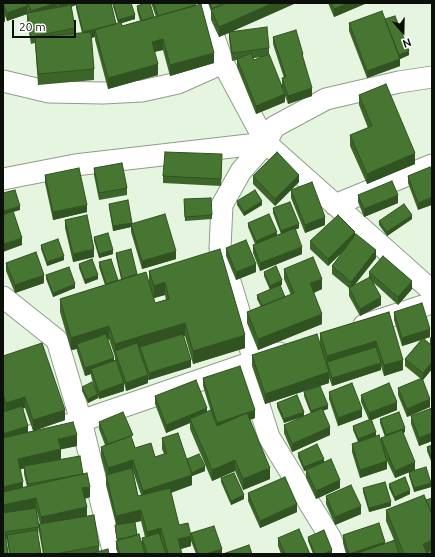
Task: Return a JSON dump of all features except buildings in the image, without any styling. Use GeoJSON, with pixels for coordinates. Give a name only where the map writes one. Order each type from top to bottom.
{"type":"FeatureCollection","features":[{"type":"Feature","properties":{"kind":"street"},"geometry":{"type":"LineString","coordinates":[[202,3],[223,63],[266,143],[432,291]]}},
{"type":"Feature","properties":{"kind":"street"},"geometry":{"type":"LineString","coordinates":[[3,80],[49,92],[103,93],[142,91],[178,83],[223,63]]}},
{"type":"Feature","properties":{"kind":"street"},"geometry":{"type":"LineString","coordinates":[[337,554],[330,537],[269,436],[220,248],[222,205],[241,171],[266,143],[274,127],[326,99],[399,82],[432,77]]}},
{"type":"Feature","properties":{"kind":"street"},"geometry":{"type":"LineString","coordinates":[[3,179],[75,165],[266,143]]}},
{"type":"Feature","properties":{"kind":"street"},"geometry":{"type":"LineString","coordinates":[[335,205],[432,164]]}},
{"type":"Feature","properties":{"kind":"street"},"geometry":{"type":"LineString","coordinates":[[3,297],[57,340],[81,421],[114,554]]}},
{"type":"Feature","properties":{"kind":"street"},"geometry":{"type":"LineString","coordinates":[[343,332],[432,303]]}},
{"type":"Feature","properties":{"kind":"street"},"geometry":{"type":"LineString","coordinates":[[3,444],[81,421],[250,362],[299,347]]}}]}
